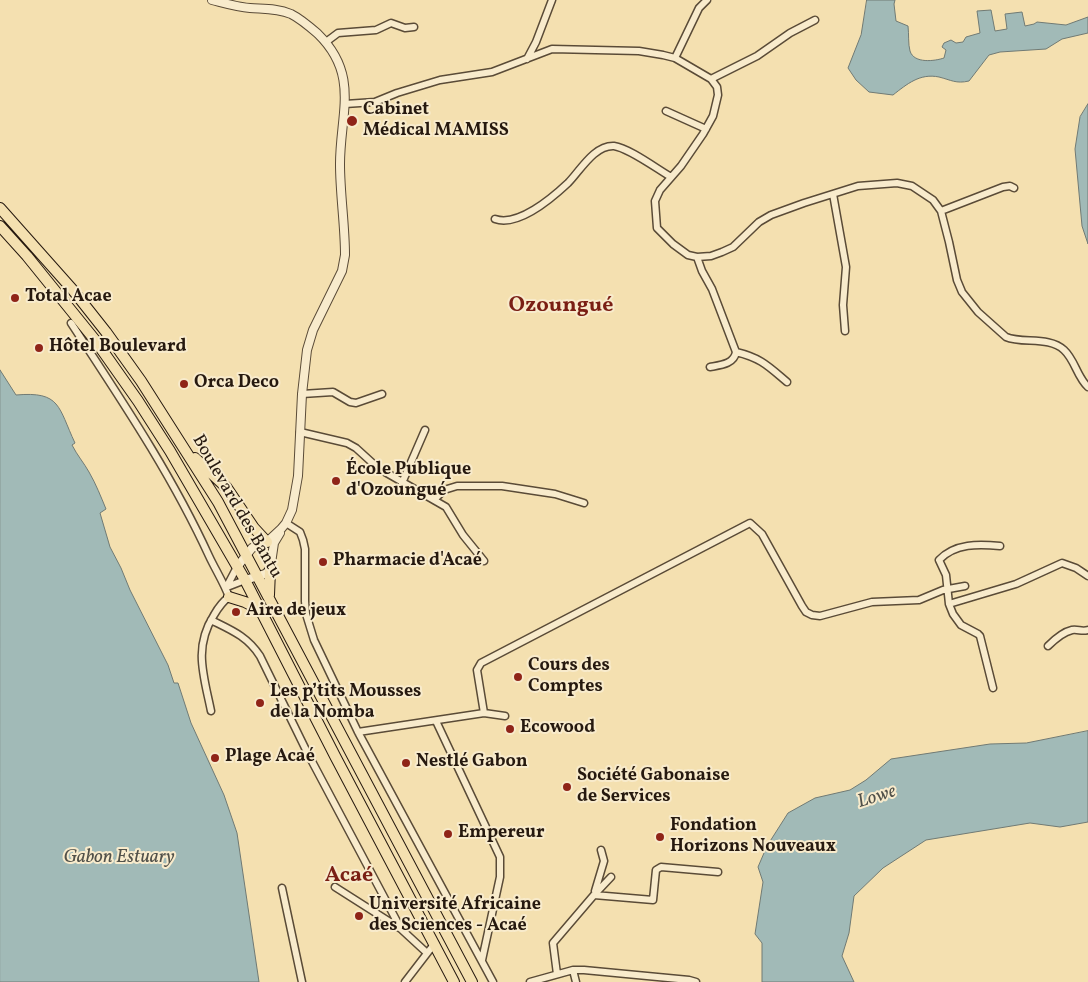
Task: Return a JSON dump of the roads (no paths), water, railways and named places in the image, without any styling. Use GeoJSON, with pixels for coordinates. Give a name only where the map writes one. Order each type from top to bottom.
{"type":"FeatureCollection","features":[{"type":"Feature","properties":{"kind":"highway","name":"Boulevard des Bantu"},"geometry":{"type":"LineString","coordinates":[[0,208],[72,289],[106,332],[185,449],[218,502],[472,982]]}},
{"type":"Feature","properties":{"kind":"highway","name":"Boulevard des Bantu"},"geometry":{"type":"LineString","coordinates":[[0,226],[28,256],[72,310],[116,369],[170,451],[245,580],[334,756],[454,982]]}},
{"type":"Feature","properties":{"kind":"highway"},"geometry":{"type":"LineString","coordinates":[[185,449],[227,488],[254,528],[267,542]]}},
{"type":"Feature","properties":{"kind":"highway"},"geometry":{"type":"LineString","coordinates":[[270,570],[270,601]]}},
{"type":"Feature","properties":{"kind":"highway"},"geometry":{"type":"LineString","coordinates":[[227,592],[260,610]]}},
{"type":"Feature","properties":{"kind":"street"},"geometry":{"type":"LineString","coordinates":[[212,0],[250,8],[275,9],[304,22],[326,42],[336,56],[345,91],[340,162],[345,255],[342,270],[306,350],[296,488],[292,510],[274,543],[270,570],[265,574],[245,580],[227,592]]}},
{"type":"Feature","properties":{"kind":"street"},"geometry":{"type":"LineString","coordinates":[[275,9],[277,0]]}},
{"type":"Feature","properties":{"kind":"street"},"geometry":{"type":"LineString","coordinates":[[526,60],[536,42],[552,0]]}},
{"type":"Feature","properties":{"kind":"street"},"geometry":{"type":"LineString","coordinates":[[698,0],[699,8]]}},
{"type":"Feature","properties":{"kind":"street"},"geometry":{"type":"LineString","coordinates":[[675,58],[699,8],[707,0]]}},
{"type":"Feature","properties":{"kind":"street"},"geometry":{"type":"LineString","coordinates":[[711,79],[756,56],[790,33],[815,20]]}},
{"type":"Feature","properties":{"kind":"street"},"geometry":{"type":"LineString","coordinates":[[326,42],[338,33],[376,30],[391,23],[405,28],[414,27]]}},
{"type":"Feature","properties":{"kind":"street"},"geometry":{"type":"LineString","coordinates":[[345,104],[375,102],[440,80],[492,72],[526,60],[546,50],[561,48],[639,51],[663,54],[675,58],[711,79],[717,87],[718,95],[713,116],[706,130],[696,146],[660,190],[655,201],[657,228],[680,250],[688,255],[697,257],[711,256],[727,250],[759,222],[770,215],[858,186],[897,183],[912,186],[933,200],[941,211],[950,242],[957,280],[968,301],[1006,337],[1012,340],[1046,342],[1057,345],[1064,350],[1088,387]]}},
{"type":"Feature","properties":{"kind":"street"},"geometry":{"type":"LineString","coordinates":[[666,111],[706,130]]}},
{"type":"Feature","properties":{"kind":"street"},"geometry":{"type":"LineString","coordinates":[[495,218],[507,221],[544,203],[567,184],[598,151],[606,147],[625,149],[671,177]]}},
{"type":"Feature","properties":{"kind":"street"},"geometry":{"type":"LineString","coordinates":[[941,211],[1003,187],[1010,186],[1014,188]]}},
{"type":"Feature","properties":{"kind":"street"},"geometry":{"type":"LineString","coordinates":[[833,194],[846,267],[843,305],[845,331]]}},
{"type":"Feature","properties":{"kind":"street"},"geometry":{"type":"LineString","coordinates":[[697,257],[702,272],[712,289],[736,352],[735,358],[731,362],[710,367]]}},
{"type":"Feature","properties":{"kind":"street"},"geometry":{"type":"LineString","coordinates":[[71,322],[158,458],[194,523],[219,579],[227,592]]}},
{"type":"Feature","properties":{"kind":"street"},"geometry":{"type":"LineString","coordinates":[[736,352],[752,356],[763,362],[787,382]]}},
{"type":"Feature","properties":{"kind":"street"},"geometry":{"type":"LineString","coordinates":[[302,394],[333,392],[350,402],[356,403],[382,394]]}},
{"type":"Feature","properties":{"kind":"street"},"geometry":{"type":"LineString","coordinates":[[402,483],[424,430]]}},
{"type":"Feature","properties":{"kind":"street"},"geometry":{"type":"LineString","coordinates":[[300,432],[347,443],[356,448],[370,462],[402,483],[435,499],[446,507],[463,535],[484,562]]}},
{"type":"Feature","properties":{"kind":"street"},"geometry":{"type":"LineString","coordinates":[[435,499],[444,490],[457,486],[502,486],[555,494],[584,503]]}},
{"type":"Feature","properties":{"kind":"street"},"geometry":{"type":"LineString","coordinates":[[484,712],[477,670],[481,663],[750,523],[762,534],[802,606],[806,612],[812,615],[827,615],[872,602],[919,600],[948,589],[965,586]]}},
{"type":"Feature","properties":{"kind":"street"},"geometry":{"type":"LineString","coordinates":[[211,711],[201,655],[206,631],[227,592],[237,566],[256,545],[267,542],[284,526]]}},
{"type":"Feature","properties":{"kind":"street"},"geometry":{"type":"LineString","coordinates":[[284,526],[300,532],[304,540],[306,614],[314,640],[358,732],[493,982]]}},
{"type":"Feature","properties":{"kind":"street"},"geometry":{"type":"LineString","coordinates":[[993,688],[980,636],[961,625],[953,614],[949,604],[946,575],[940,558],[957,548],[982,544],[1000,546]]}},
{"type":"Feature","properties":{"kind":"street"},"geometry":{"type":"LineString","coordinates":[[949,604],[1016,584],[1064,562],[1088,576]]}},
{"type":"Feature","properties":{"kind":"street"},"geometry":{"type":"LineString","coordinates":[[211,620],[246,638],[260,656],[307,752],[401,929]]}},
{"type":"Feature","properties":{"kind":"street"},"geometry":{"type":"LineString","coordinates":[[1048,646],[1067,632],[1072,630],[1081,632],[1088,630]]}},
{"type":"Feature","properties":{"kind":"street"},"geometry":{"type":"LineString","coordinates":[[358,732],[484,712],[505,716]]}},
{"type":"Feature","properties":{"kind":"street"},"geometry":{"type":"LineString","coordinates":[[436,721],[500,857],[500,877],[482,960]]}},
{"type":"Feature","properties":{"kind":"street"},"geometry":{"type":"LineString","coordinates":[[594,895],[604,861],[600,850]]}},
{"type":"Feature","properties":{"kind":"street"},"geometry":{"type":"LineString","coordinates":[[594,895],[653,900],[656,870],[661,867],[718,872]]}},
{"type":"Feature","properties":{"kind":"street"},"geometry":{"type":"LineString","coordinates":[[557,974],[553,943],[611,877]]}},
{"type":"Feature","properties":{"kind":"street"},"geometry":{"type":"LineString","coordinates":[[335,887],[401,929],[427,953]]}},
{"type":"Feature","properties":{"kind":"street"},"geometry":{"type":"LineString","coordinates":[[282,888],[302,982]]}},
{"type":"Feature","properties":{"kind":"street"},"geometry":{"type":"LineString","coordinates":[[405,982],[435,944]]}},
{"type":"Feature","properties":{"kind":"street"},"geometry":{"type":"LineString","coordinates":[[573,970],[576,982]]}},
{"type":"Feature","properties":{"kind":"street"},"geometry":{"type":"LineString","coordinates":[[530,982],[573,970],[634,973],[696,982]]}},
{"type":"Feature","properties":{"kind":"water"},"geometry":{"type":"Polygon","coordinates":[[[867,0],[895,0],[896,21],[908,26],[910,51],[912,55],[920,60],[944,58],[946,50],[942,47],[944,43],[951,40],[956,43],[963,42],[966,37],[980,33],[977,11],[991,10],[995,31],[1007,29],[1005,14],[1022,12],[1025,26],[1037,22],[1066,25],[1088,17],[1088,33],[1062,39],[1046,49],[1000,52],[989,55],[969,81],[957,82],[932,76],[920,78],[909,83],[893,95],[869,92],[856,80],[848,68],[861,35],[867,0]]]}},
{"type":"Feature","properties":{"kind":"water"},"geometry":{"type":"Polygon","coordinates":[[[1088,104],[1088,244],[1082,226],[1075,149],[1080,117],[1088,104]]]}},
{"type":"Feature","properties":{"kind":"water","name":"Gabon Estuary"},"geometry":{"type":"Polygon","coordinates":[[[0,370],[16,395],[31,394],[42,396],[56,404],[75,443],[72,445],[94,481],[106,509],[100,513],[110,547],[168,665],[174,683],[178,683],[191,723],[224,795],[237,833],[259,982],[0,982],[0,370]]]}},
{"type":"Feature","properties":{"kind":"water","name":"Lowe"},"geometry":{"type":"Polygon","coordinates":[[[1088,731],[1088,822],[1060,827],[1030,823],[926,840],[883,868],[854,896],[849,933],[842,956],[854,982],[762,982],[762,943],[755,934],[763,882],[758,867],[767,846],[788,813],[815,798],[850,790],[866,780],[891,759],[990,744],[1026,743],[1088,731]]]}},
{"type":"Feature","properties":{"kind":"place","name":"Cabinet Médical MAMISS"},"geometry":{"type":"Point","coordinates":[352,121]}},
{"type":"Feature","properties":{"kind":"place","name":"Total Acae"},"geometry":{"type":"Point","coordinates":[15,298]}},
{"type":"Feature","properties":{"kind":"place","name":"Hôtel Boulevard"},"geometry":{"type":"Point","coordinates":[39,348]}},
{"type":"Feature","properties":{"kind":"place","name":"Orca Deco"},"geometry":{"type":"Point","coordinates":[184,384]}},
{"type":"Feature","properties":{"kind":"place","name":"École Publique d'Ozoungué"},"geometry":{"type":"Point","coordinates":[336,481]}},
{"type":"Feature","properties":{"kind":"place","name":"Pharmacie d'Acaé"},"geometry":{"type":"Point","coordinates":[323,562]}},
{"type":"Feature","properties":{"kind":"place","name":"Aire de jeux"},"geometry":{"type":"Point","coordinates":[236,612]}},
{"type":"Feature","properties":{"kind":"place","name":"Cours des Comptes"},"geometry":{"type":"Point","coordinates":[518,677]}},
{"type":"Feature","properties":{"kind":"place","name":"Les p’tits Mousses de la Nomba"},"geometry":{"type":"Point","coordinates":[260,703]}},
{"type":"Feature","properties":{"kind":"place","name":"Ecowood"},"geometry":{"type":"Point","coordinates":[510,729]}},
{"type":"Feature","properties":{"kind":"place","name":"Plage Acaé"},"geometry":{"type":"Point","coordinates":[215,758]}},
{"type":"Feature","properties":{"kind":"place","name":"Nestlé Gabon"},"geometry":{"type":"Point","coordinates":[406,763]}},
{"type":"Feature","properties":{"kind":"place","name":"Société Gabonaise de Services"},"geometry":{"type":"Point","coordinates":[567,787]}},
{"type":"Feature","properties":{"kind":"place","name":"Empereur"},"geometry":{"type":"Point","coordinates":[448,834]}},
{"type":"Feature","properties":{"kind":"place","name":"Fondation Horizons Nouveaux"},"geometry":{"type":"Point","coordinates":[660,837]}},
{"type":"Feature","properties":{"kind":"place","name":"Université Africaine des Sciences - Acaé"},"geometry":{"type":"Point","coordinates":[359,916]}},
{"type":"Feature","properties":{"kind":"district","name":"Ozoungué"},"geometry":{"type":"Point","coordinates":[561,307]}},
{"type":"Feature","properties":{"kind":"district","name":"Acaé"},"geometry":{"type":"Point","coordinates":[349,877]}}]}
